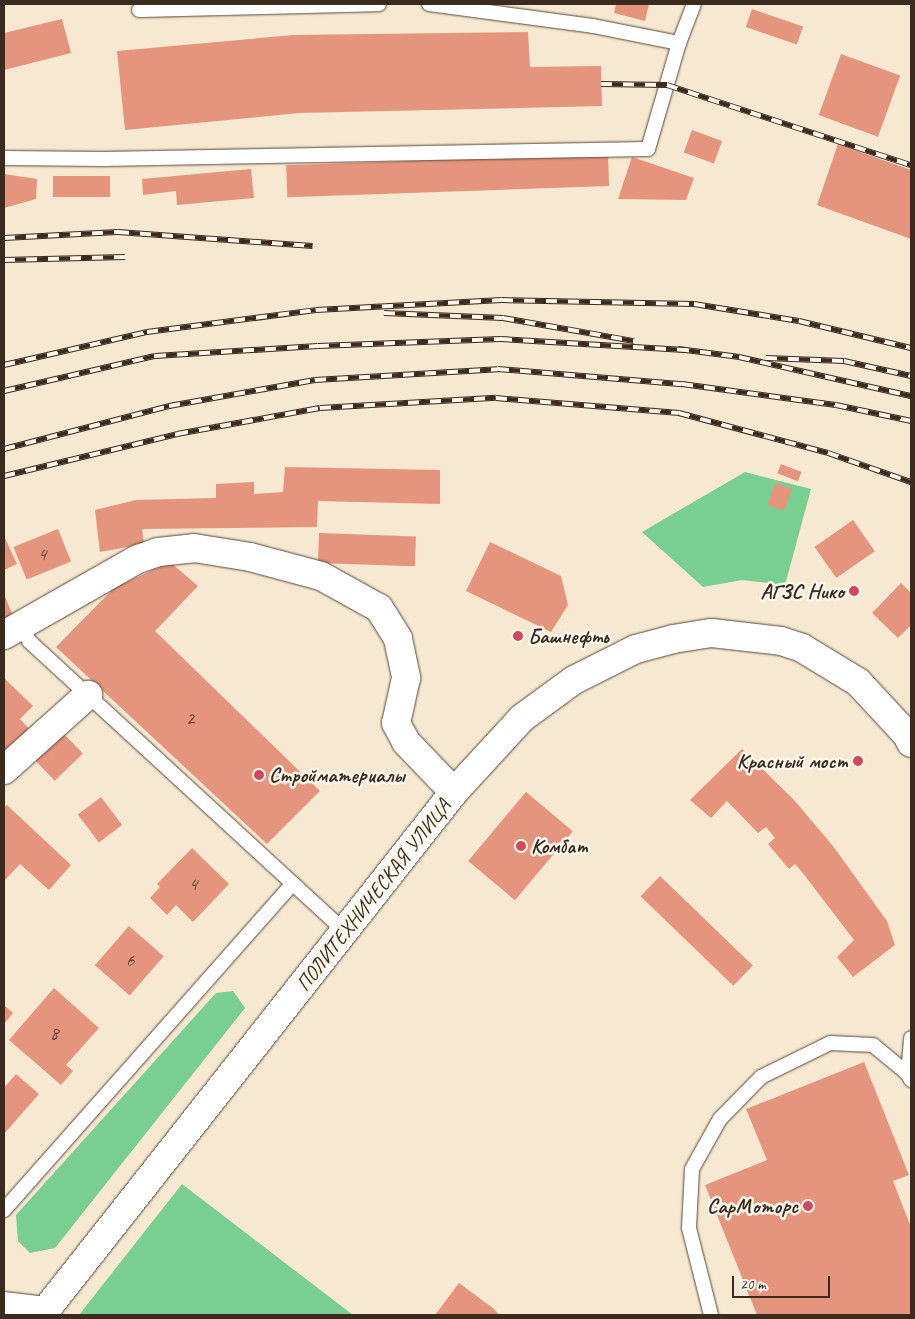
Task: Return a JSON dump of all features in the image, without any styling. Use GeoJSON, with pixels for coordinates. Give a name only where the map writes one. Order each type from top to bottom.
{"type":"FeatureCollection","features":[{"type":"Feature","properties":{"kind":"main road"},"geometry":{"type":"LineString","coordinates":[[13,630],[138,559],[158,552],[194,548],[250,557],[322,576],[379,608],[398,639],[406,678],[396,723],[406,742],[454,792]]}},
{"type":"Feature","properties":{"kind":"main road","name":"ПОЛИТЕХНИЧЕСКАЯ УЛИЦА"},"geometry":{"type":"LineString","coordinates":[[44,1313],[454,792],[522,718],[574,680],[636,649],[673,639],[712,633],[756,636],[802,648],[858,682],[910,737]]}},
{"type":"Feature","properties":{"kind":"main road"},"geometry":{"type":"LineString","coordinates":[[4,770],[88,695]]}},
{"type":"Feature","properties":{"kind":"main road"},"geometry":{"type":"LineString","coordinates":[[4,1306],[44,1313]]}},
{"type":"Feature","properties":{"kind":"lane"},"geometry":{"type":"LineString","coordinates":[[139,10],[379,4]]}},
{"type":"Feature","properties":{"kind":"lane"},"geometry":{"type":"LineString","coordinates":[[429,4],[592,26],[678,43]]}},
{"type":"Feature","properties":{"kind":"lane"},"geometry":{"type":"LineString","coordinates":[[4,158],[113,158],[648,149],[678,43],[694,4]]}},
{"type":"Feature","properties":{"kind":"lane"},"geometry":{"type":"LineString","coordinates":[[13,630],[29,641],[344,931]]}},
{"type":"Feature","properties":{"kind":"lane"},"geometry":{"type":"LineString","coordinates":[[4,1210],[293,883]]}},
{"type":"Feature","properties":{"kind":"lane"},"geometry":{"type":"LineString","coordinates":[[910,1078],[911,1038]]}},
{"type":"Feature","properties":{"kind":"lane"},"geometry":{"type":"LineString","coordinates":[[711,1315],[689,1228],[692,1169],[720,1119],[761,1077],[830,1043],[873,1045],[910,1078]]}},
{"type":"Feature","properties":{"kind":"green space"},"geometry":{"type":"Polygon","coordinates":[[[745,472],[811,489],[785,585],[742,580],[703,587],[642,532],[745,472]]]}},
{"type":"Feature","properties":{"kind":"green space"},"geometry":{"type":"Polygon","coordinates":[[[233,991],[245,1008],[55,1248],[30,1253],[18,1241],[16,1215],[216,993],[233,991]]]}},
{"type":"Feature","properties":{"kind":"green space"},"geometry":{"type":"Polygon","coordinates":[[[182,1184],[353,1315],[79,1315],[182,1184]]]}},
{"type":"Feature","properties":{"kind":"building"},"geometry":{"type":"Polygon","coordinates":[[[616,4],[649,4],[645,21],[614,13],[616,4]]]}},
{"type":"Feature","properties":{"kind":"building"},"geometry":{"type":"Polygon","coordinates":[[[752,9],[803,27],[797,45],[746,27],[752,9]]]}},
{"type":"Feature","properties":{"kind":"building"},"geometry":{"type":"Polygon","coordinates":[[[62,19],[71,53],[4,70],[4,33],[62,19]]]}},
{"type":"Feature","properties":{"kind":"building"},"geometry":{"type":"Polygon","coordinates":[[[528,32],[530,67],[601,66],[602,106],[299,113],[125,130],[117,51],[294,35],[528,32]]]}},
{"type":"Feature","properties":{"kind":"building"},"geometry":{"type":"Polygon","coordinates":[[[841,54],[900,76],[878,137],[819,115],[841,54]]]}},
{"type":"Feature","properties":{"kind":"building"},"geometry":{"type":"Polygon","coordinates":[[[692,130],[722,141],[714,163],[684,153],[692,130]]]}},
{"type":"Feature","properties":{"kind":"building"},"geometry":{"type":"Polygon","coordinates":[[[838,144],[911,170],[911,239],[817,205],[838,144]]]}},
{"type":"Feature","properties":{"kind":"building"},"geometry":{"type":"Polygon","coordinates":[[[608,154],[609,186],[287,197],[286,165],[608,154]]]}},
{"type":"Feature","properties":{"kind":"building"},"geometry":{"type":"Polygon","coordinates":[[[632,157],[694,178],[686,200],[618,199],[632,157]]]}},
{"type":"Feature","properties":{"kind":"building"},"geometry":{"type":"Polygon","coordinates":[[[251,169],[254,198],[177,205],[176,191],[143,195],[142,179],[251,169]]]}},
{"type":"Feature","properties":{"kind":"building"},"geometry":{"type":"Polygon","coordinates":[[[4,174],[37,179],[36,199],[4,208],[4,174]]]}},
{"type":"Feature","properties":{"kind":"building"},"geometry":{"type":"Polygon","coordinates":[[[53,176],[110,176],[110,197],[53,197],[53,176]]]}},
{"type":"Feature","properties":{"kind":"building"},"geometry":{"type":"Polygon","coordinates":[[[781,464],[802,472],[798,481],[777,473],[781,464]]]}},
{"type":"Feature","properties":{"kind":"building"},"geometry":{"type":"Polygon","coordinates":[[[285,467],[440,470],[440,504],[318,501],[317,527],[142,529],[144,544],[100,552],[95,510],[136,500],[216,498],[216,484],[254,482],[254,494],[283,492],[285,467]]]}},
{"type":"Feature","properties":{"kind":"building"},"geometry":{"type":"Polygon","coordinates":[[[775,483],[792,489],[785,511],[768,505],[775,483]]]}},
{"type":"Feature","properties":{"kind":"building"},"geometry":{"type":"Polygon","coordinates":[[[853,520],[875,551],[836,578],[814,547],[853,520]]]}},
{"type":"Feature","properties":{"kind":"building"},"geometry":{"type":"Polygon","coordinates":[[[58,529],[71,561],[27,579],[13,547],[58,529]]]}},
{"type":"Feature","properties":{"kind":"building"},"geometry":{"type":"Polygon","coordinates":[[[319,533],[416,536],[415,566],[318,563],[319,533]]]}},
{"type":"Feature","properties":{"kind":"building"},"geometry":{"type":"Polygon","coordinates":[[[4,536],[17,564],[4,570],[4,536]]]}},
{"type":"Feature","properties":{"kind":"building"},"geometry":{"type":"Polygon","coordinates":[[[490,542],[561,576],[568,605],[551,632],[466,591],[490,542]]]}},
{"type":"Feature","properties":{"kind":"building"},"geometry":{"type":"Polygon","coordinates":[[[170,562],[198,586],[155,631],[320,791],[267,844],[56,647],[114,588],[170,562]]]}},
{"type":"Feature","properties":{"kind":"building"},"geometry":{"type":"Polygon","coordinates":[[[901,583],[911,593],[911,625],[898,638],[872,613],[901,583]]]}},
{"type":"Feature","properties":{"kind":"building"},"geometry":{"type":"Polygon","coordinates":[[[4,594],[13,616],[4,621],[4,594]]]}},
{"type":"Feature","properties":{"kind":"building"},"geometry":{"type":"Polygon","coordinates":[[[5,679],[33,706],[20,719],[30,730],[4,756],[5,679]]]}},
{"type":"Feature","properties":{"kind":"building"},"geometry":{"type":"Polygon","coordinates":[[[62,732],[83,754],[55,781],[34,759],[62,732]]]}},
{"type":"Feature","properties":{"kind":"building"},"geometry":{"type":"Polygon","coordinates":[[[742,749],[794,800],[833,846],[887,921],[895,945],[853,977],[837,957],[854,940],[795,864],[789,869],[768,844],[775,838],[766,827],[758,833],[727,801],[711,818],[690,800],[742,749]]]}},
{"type":"Feature","properties":{"kind":"building","name":"Комбат"},"geometry":{"type":"Polygon","coordinates":[[[526,792],[573,831],[515,900],[468,861],[526,792]]]}},
{"type":"Feature","properties":{"kind":"building"},"geometry":{"type":"Polygon","coordinates":[[[101,797],[122,825],[99,842],[78,814],[101,797]]]}},
{"type":"Feature","properties":{"kind":"building"},"geometry":{"type":"Polygon","coordinates":[[[7,805],[71,865],[49,890],[20,864],[4,881],[4,808],[7,805]]]}},
{"type":"Feature","properties":{"kind":"building"},"geometry":{"type":"Polygon","coordinates":[[[192,848],[229,884],[193,922],[176,905],[167,915],[150,898],[160,887],[157,884],[192,848]]]}},
{"type":"Feature","properties":{"kind":"building"},"geometry":{"type":"Polygon","coordinates":[[[660,876],[753,966],[733,986],[641,896],[660,876]]]}},
{"type":"Feature","properties":{"kind":"building"},"geometry":{"type":"Polygon","coordinates":[[[129,926],[164,956],[130,995],[95,965],[129,926]]]}},
{"type":"Feature","properties":{"kind":"building"},"geometry":{"type":"Polygon","coordinates":[[[54,988],[99,1028],[66,1065],[73,1071],[61,1085],[9,1040],[54,988]]]}},
{"type":"Feature","properties":{"kind":"building"},"geometry":{"type":"Polygon","coordinates":[[[4,1005],[13,1013],[4,1024],[4,1005]]]}},
{"type":"Feature","properties":{"kind":"building","name":"СарМоторс"},"geometry":{"type":"Polygon","coordinates":[[[864,1062],[909,1175],[893,1181],[911,1227],[911,1315],[757,1315],[705,1185],[767,1160],[746,1109],[864,1062]]]}},
{"type":"Feature","properties":{"kind":"building"},"geometry":{"type":"Polygon","coordinates":[[[16,1074],[39,1094],[4,1134],[4,1088],[16,1074]]]}},
{"type":"Feature","properties":{"kind":"building"},"geometry":{"type":"Polygon","coordinates":[[[459,1283],[494,1309],[499,1315],[435,1315],[459,1283]]]}},
{"type":"Feature","properties":{"kind":"railway"},"geometry":{"type":"LineString","coordinates":[[601,84],[667,85],[911,165]]}},
{"type":"Feature","properties":{"kind":"railway"},"geometry":{"type":"LineString","coordinates":[[4,238],[118,232],[312,246]]}},
{"type":"Feature","properties":{"kind":"railway"},"geometry":{"type":"LineString","coordinates":[[4,260],[125,257]]}},
{"type":"Feature","properties":{"kind":"railway"},"geometry":{"type":"LineString","coordinates":[[4,365],[147,332],[316,310],[502,300],[694,304],[799,321],[911,348]]}},
{"type":"Feature","properties":{"kind":"railway"},"geometry":{"type":"LineString","coordinates":[[384,313],[503,318],[634,341]]}},
{"type":"Feature","properties":{"kind":"railway"},"geometry":{"type":"LineString","coordinates":[[4,391],[155,356],[318,346],[501,339],[685,350]]}},
{"type":"Feature","properties":{"kind":"railway"},"geometry":{"type":"LineString","coordinates":[[678,349],[739,357],[911,396]]}},
{"type":"Feature","properties":{"kind":"railway"},"geometry":{"type":"LineString","coordinates":[[766,358],[844,361],[911,376]]}},
{"type":"Feature","properties":{"kind":"railway"},"geometry":{"type":"LineString","coordinates":[[4,449],[169,406],[315,380],[498,369],[682,384],[836,405],[911,421]]}},
{"type":"Feature","properties":{"kind":"railway"},"geometry":{"type":"LineString","coordinates":[[4,476],[177,434],[320,408],[496,398],[679,413],[828,453],[911,482]]}},
{"type":"Feature","properties":{"kind":"place","name":"АГЗС Нико"},"geometry":{"type":"Point","coordinates":[854,591]}},
{"type":"Feature","properties":{"kind":"place","name":"Башнефть"},"geometry":{"type":"Point","coordinates":[518,636]}},
{"type":"Feature","properties":{"kind":"place","name":"Красный мост"},"geometry":{"type":"Point","coordinates":[858,761]}},
{"type":"Feature","properties":{"kind":"place","name":"Стройматериалы"},"geometry":{"type":"Point","coordinates":[259,775]}},
{"type":"Feature","properties":{"kind":"place","name":"Комбат"},"geometry":{"type":"Point","coordinates":[521,846]}},
{"type":"Feature","properties":{"kind":"place","name":"СарМоторс"},"geometry":{"type":"Point","coordinates":[808,1206]}}]}
